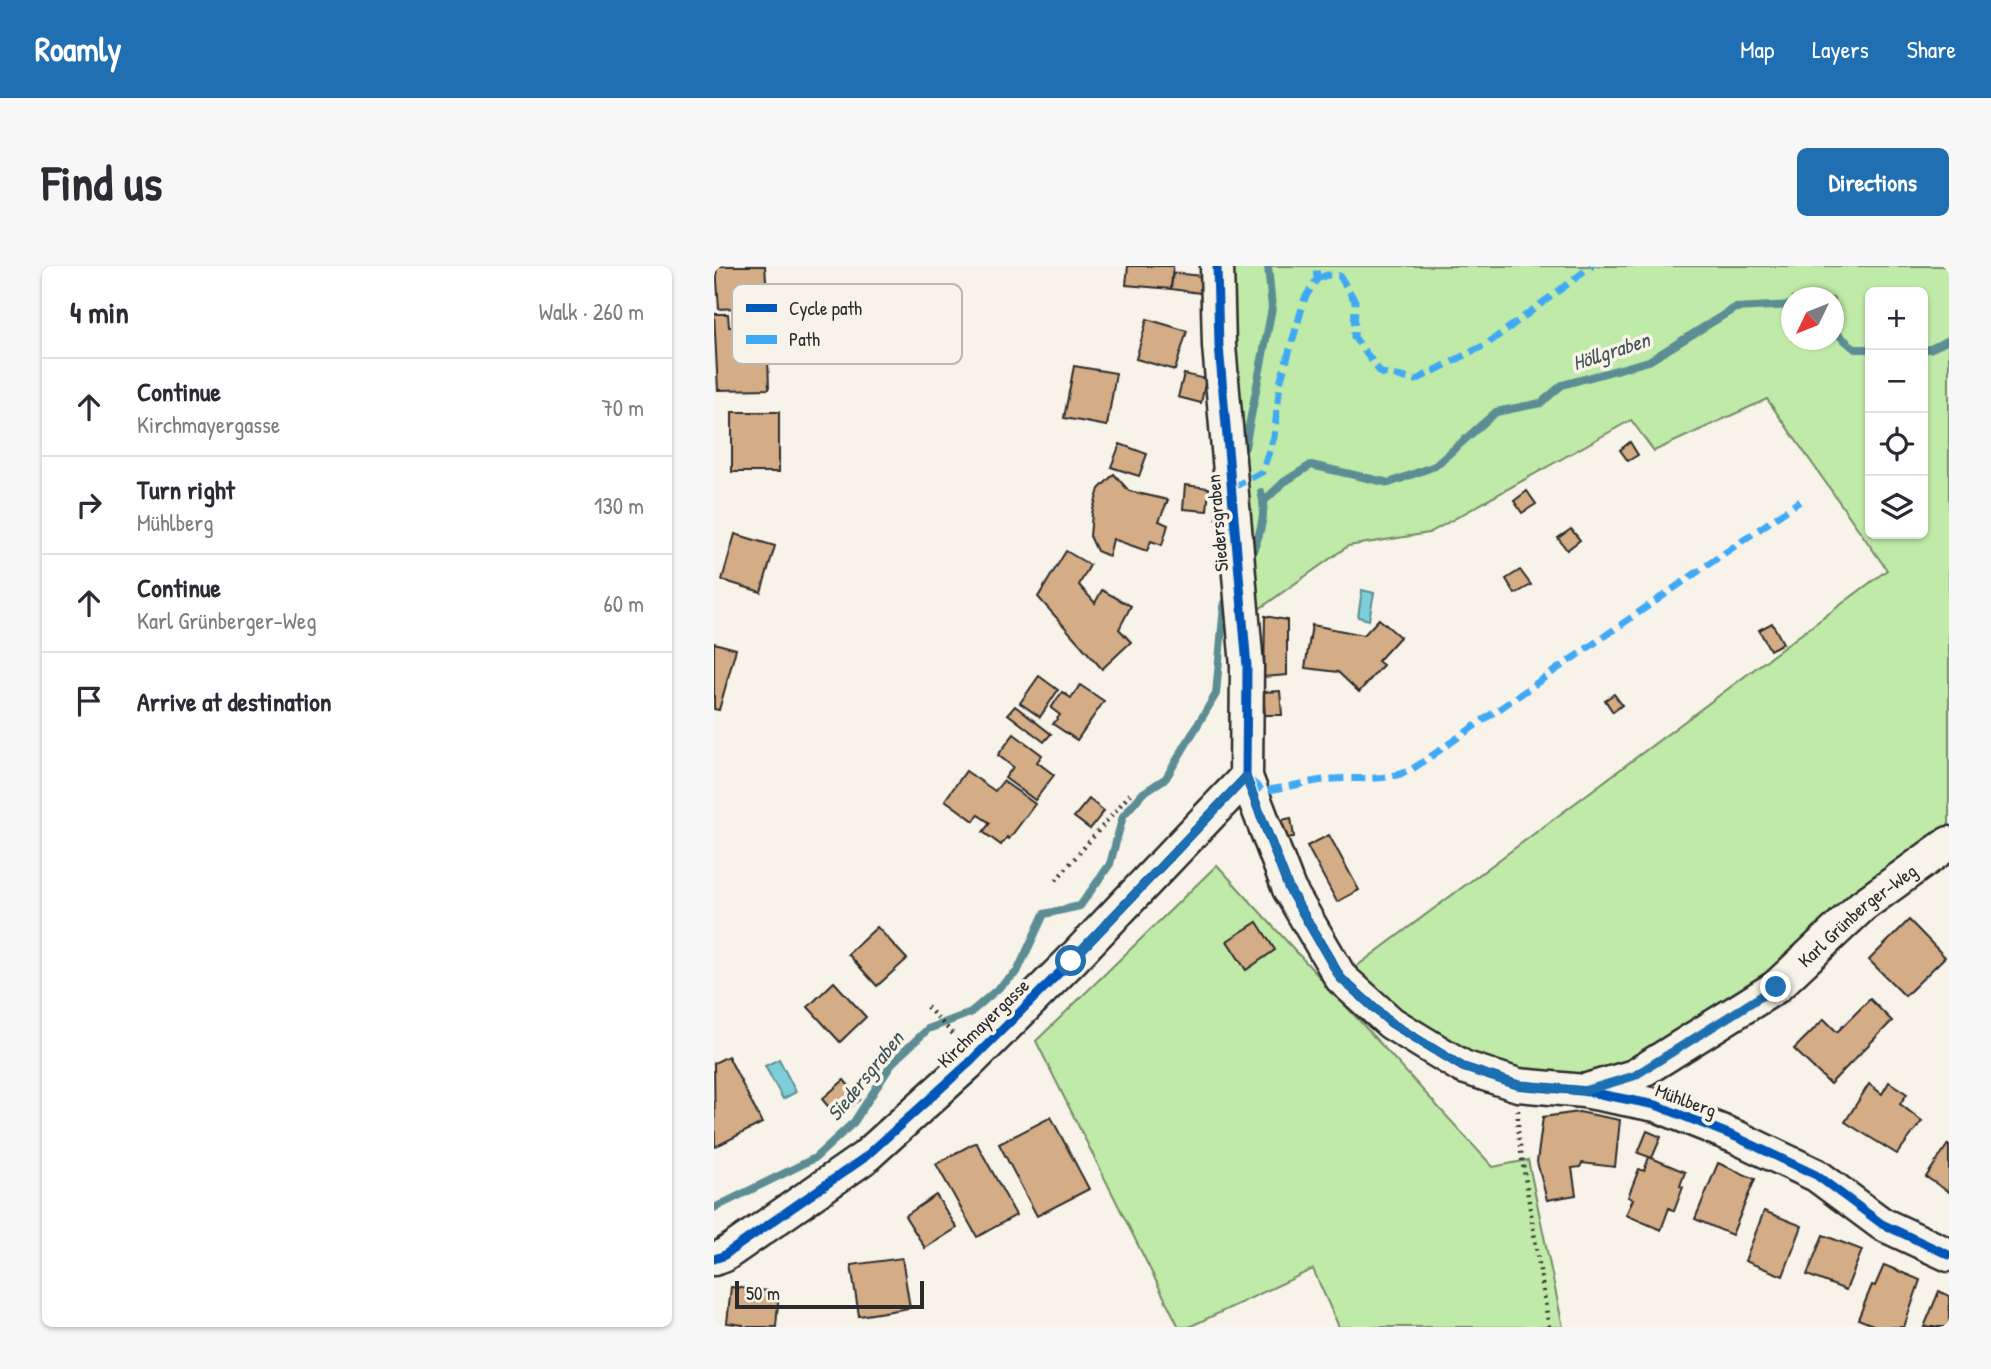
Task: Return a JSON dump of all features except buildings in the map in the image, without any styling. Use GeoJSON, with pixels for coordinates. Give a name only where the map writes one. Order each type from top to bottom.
{"type":"FeatureCollection","features":[{"type":"Feature","properties":{"kind":"street","name":"Siedersgraben"},"geometry":{"type":"LineString","coordinates":[[1217,266],[1219,346],[1247,666],[1246,777]]}},
{"type":"Feature","properties":{"kind":"street","name":"Mühlberg"},"geometry":{"type":"LineString","coordinates":[[1246,777],[1289,889],[1340,978],[1391,1023],[1463,1067],[1518,1085],[1584,1091],[1656,1105],[1736,1137],[1816,1175],[1882,1224],[1949,1255]]}},
{"type":"Feature","properties":{"kind":"street","name":"Kirchmayergasse"},"geometry":{"type":"LineString","coordinates":[[714,1259],[723,1256],[864,1158],[970,1063],[1246,777]]}},
{"type":"Feature","properties":{"kind":"street","name":"Karl Grünberger-Weg"},"geometry":{"type":"LineString","coordinates":[[1584,1091],[1634,1076],[1776,987],[1862,906],[1949,842]]}},
{"type":"Feature","properties":{"kind":"path"},"geometry":{"type":"LineString","coordinates":[[1056,880],[1130,794]]}},
{"type":"Feature","properties":{"kind":"path"},"geometry":{"type":"LineString","coordinates":[[927,1007],[954,1035]]}},
{"type":"Feature","properties":{"kind":"path"},"geometry":{"type":"LineString","coordinates":[[1518,1085],[1518,1133],[1549,1327]]}},
{"type":"Feature","properties":{"kind":"green space"},"geometry":{"type":"Polygon","coordinates":[[[1220,266],[1949,266],[1949,843],[1634,1076],[1518,1085],[1341,978],[1887,570],[1865,539],[1928,539],[1928,287],[1865,287],[1865,539],[1767,399],[1654,451],[1631,420],[1429,533],[1348,546],[1248,617],[1220,266]]]}},
{"type":"Feature","properties":{"kind":"green space"},"geometry":{"type":"Polygon","coordinates":[[[1217,865],[1493,1167],[1528,1160],[1563,1327],[1339,1327],[1313,1269],[1189,1327],[1179,1327],[1036,1041],[1217,865]]]}},
{"type":"Feature","properties":{"kind":"water"},"geometry":{"type":"Polygon","coordinates":[[[1362,590],[1374,593],[1369,620],[1358,617],[1362,590]]]}},
{"type":"Feature","properties":{"kind":"water"},"geometry":{"type":"Polygon","coordinates":[[[779,1059],[796,1092],[783,1099],[765,1066],[779,1059]]]}},
{"type":"Feature","properties":{"kind":"waterway","name":"Siedersgraben"},"geometry":{"type":"LineString","coordinates":[[1245,447],[1272,308],[1268,266]]}},
{"type":"Feature","properties":{"kind":"waterway","name":"Höllgraben"},"geometry":{"type":"LineString","coordinates":[[1264,501],[1284,482],[1311,465],[1389,483],[1435,466],[1496,412],[1541,403],[1562,385],[1649,361],[1735,308],[1781,306]]}},
{"type":"Feature","properties":{"kind":"waterway","name":"Höllgraben"},"geometry":{"type":"LineString","coordinates":[[1844,340],[1855,349],[1865,349]]}},
{"type":"Feature","properties":{"kind":"waterway","name":"Höllgraben"},"geometry":{"type":"LineString","coordinates":[[1928,349],[1949,340]]}},
{"type":"Feature","properties":{"kind":"waterway","name":"Siedersgraben"},"geometry":{"type":"LineString","coordinates":[[1249,559],[1263,518],[1261,492]]}},
{"type":"Feature","properties":{"kind":"waterway","name":"Siedersgraben"},"geometry":{"type":"LineString","coordinates":[[714,1208],[815,1158],[854,1122],[893,1062],[928,1029],[970,1013],[1017,972],[1044,914],[1080,906],[1110,864],[1123,816],[1143,793],[1166,778],[1216,694],[1224,605],[1229,595]]}},
{"type":"Feature","properties":{"kind":"marked path"},"geometry":{"type":"LineString","coordinates":[[1232,488],[1262,472],[1274,437],[1280,383],[1305,298],[1317,279],[1316,266]]}},
{"type":"Feature","properties":{"kind":"marked path"},"geometry":{"type":"LineString","coordinates":[[1317,279],[1327,275],[1340,276],[1355,301],[1354,337],[1381,373],[1416,380],[1487,344],[1592,266]]}},
{"type":"Feature","properties":{"kind":"marked path"},"geometry":{"type":"LineString","coordinates":[[1251,781],[1263,791],[1323,780],[1379,778],[1411,770],[1800,501]]}},
{"type":"Feature","properties":{"kind":"cycle path"},"geometry":{"type":"LineString","coordinates":[[1217,266],[1219,346],[1247,666],[1246,777],[1289,889],[1341,978],[1391,1023],[1463,1067],[1518,1085],[1584,1091],[1656,1105],[1736,1137],[1816,1175],[1882,1224],[1949,1255]]}},
{"type":"Feature","properties":{"kind":"cycle path"},"geometry":{"type":"LineString","coordinates":[[714,1259],[723,1256],[864,1158],[969,1063],[1071,961],[1246,777]]}},
{"type":"Feature","properties":{"kind":"route"},"geometry":{"type":"LineString","coordinates":[[1071,961],[1246,777],[1289,889],[1340,978],[1391,1023],[1463,1067],[1518,1085],[1584,1091],[1634,1076],[1776,987]]}}]}
